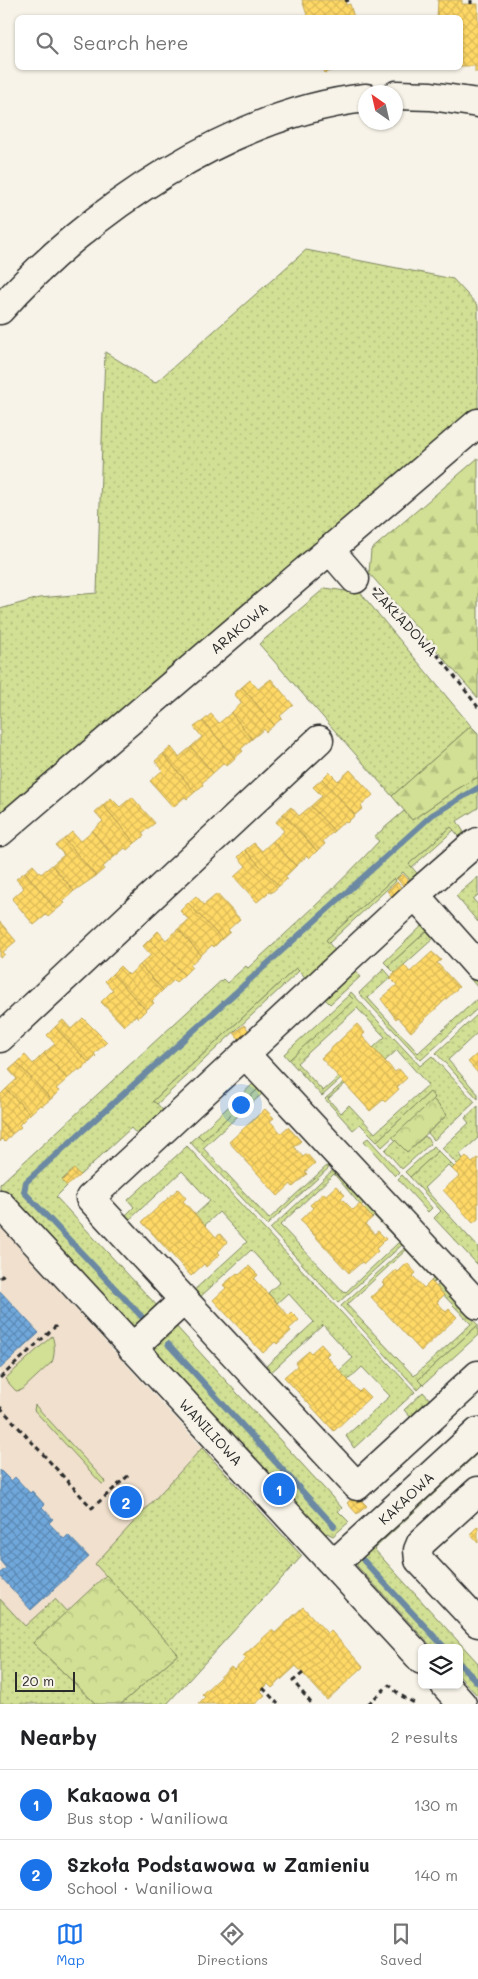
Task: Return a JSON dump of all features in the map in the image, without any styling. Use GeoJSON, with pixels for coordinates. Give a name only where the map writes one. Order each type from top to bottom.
{"type":"FeatureCollection","features":[{"type":"Feature","properties":{"kind":"street"},"geometry":{"type":"LineString","coordinates":[[403,95],[431,96],[478,103]]}},
{"type":"Feature","properties":{"kind":"street"},"geometry":{"type":"LineString","coordinates":[[0,310],[20,287],[87,228],[124,201],[185,162],[223,142],[275,119],[315,106],[358,99]]}},
{"type":"Feature","properties":{"kind":"street","name":"ARAKOWA"},"geometry":{"type":"LineString","coordinates":[[0,832],[478,423]]}},
{"type":"Feature","properties":{"kind":"street"},"geometry":{"type":"LineString","coordinates":[[330,550],[355,579]]}},
{"type":"Feature","properties":{"kind":"street"},"geometry":{"type":"LineString","coordinates":[[0,1038],[318,740]]}},
{"type":"Feature","properties":{"kind":"street"},"geometry":{"type":"LineString","coordinates":[[478,842],[468,848],[415,895],[246,1054],[83,1191],[357,1486],[478,1375]]}},
{"type":"Feature","properties":{"kind":"street"},"geometry":{"type":"LineString","coordinates":[[415,895],[478,966]]}},
{"type":"Feature","properties":{"kind":"street"},"geometry":{"type":"LineString","coordinates":[[246,1054],[478,1305]]}},
{"type":"Feature","properties":{"kind":"street","name":"WANILIOWA"},"geometry":{"type":"LineString","coordinates":[[0,1204],[418,1656]]}},
{"type":"Feature","properties":{"kind":"street"},"geometry":{"type":"LineString","coordinates":[[132,1348],[184,1300]]}},
{"type":"Feature","properties":{"kind":"street"},"geometry":{"type":"LineString","coordinates":[[420,1428],[449,1459]]}},
{"type":"Feature","properties":{"kind":"street","name":"KAKAOWA"},"geometry":{"type":"LineString","coordinates":[[334,1564],[478,1432]]}},
{"type":"Feature","properties":{"kind":"street"},"geometry":{"type":"LineString","coordinates":[[478,1491],[421,1543],[418,1550],[419,1560],[478,1623]]}},
{"type":"Feature","properties":{"kind":"street"},"geometry":{"type":"LineString","coordinates":[[449,1689],[462,1704]]}},
{"type":"Feature","properties":{"kind":"path","name":"ZAKŁADOWA"},"geometry":{"type":"LineString","coordinates":[[355,579],[360,574],[442,660],[478,707]]}},
{"type":"Feature","properties":{"kind":"path"},"geometry":{"type":"LineString","coordinates":[[0,1278],[6,1272]]}},
{"type":"Feature","properties":{"kind":"path"},"geometry":{"type":"LineString","coordinates":[[0,1378],[56,1326]]}},
{"type":"Feature","properties":{"kind":"path"},"geometry":{"type":"LineString","coordinates":[[0,1406],[92,1508],[128,1475]]}},
{"type":"Feature","properties":{"kind":"path"},"geometry":{"type":"LineString","coordinates":[[303,1673],[293,1681],[312,1704]]}},
{"type":"Feature","properties":{"kind":"path"},"geometry":{"type":"LineString","coordinates":[[368,1704],[389,1685],[400,1695],[416,1704]]}},
{"type":"Feature","properties":{"kind":"path"},"geometry":{"type":"LineString","coordinates":[[263,1688],[278,1704]]}},
{"type":"Feature","properties":{"kind":"shaded area"},"geometry":{"type":"Polygon","coordinates":[[[0,1227],[302,1556],[167,1704],[0,1704],[0,1227]]]}},
{"type":"Feature","properties":{"kind":"green space"},"geometry":{"type":"Polygon","coordinates":[[[306,250],[453,279],[478,306],[478,408],[0,816],[0,609],[39,598],[97,593],[105,352],[155,383],[306,250]]]}},
{"type":"Feature","properties":{"kind":"green space"},"geometry":{"type":"Polygon","coordinates":[[[478,458],[478,698],[369,573],[371,550],[478,458]]]}},
{"type":"Feature","properties":{"kind":"green space"},"geometry":{"type":"Polygon","coordinates":[[[354,585],[471,726],[392,796],[259,644],[325,588],[346,591],[354,585]]]}},
{"type":"Feature","properties":{"kind":"green space"},"geometry":{"type":"Polygon","coordinates":[[[471,726],[478,733],[478,777],[412,820],[392,796],[471,726]]]}},
{"type":"Feature","properties":{"kind":"green space"},"geometry":{"type":"Polygon","coordinates":[[[478,777],[478,808],[457,821],[468,839],[464,842],[451,827],[409,864],[422,879],[415,885],[403,872],[326,940],[339,955],[310,982],[296,968],[154,1100],[167,1115],[141,1139],[131,1128],[80,1175],[74,1169],[62,1180],[67,1186],[56,1197],[160,1309],[134,1333],[17,1209],[0,1188],[0,1184],[223,979],[227,983],[246,966],[248,968],[282,937],[379,841],[374,837],[404,811],[412,820],[478,777]]]}},
{"type":"Feature","properties":{"kind":"green space"},"geometry":{"type":"Polygon","coordinates":[[[451,827],[454,830],[412,867],[409,864],[451,827]]]}},
{"type":"Feature","properties":{"kind":"green space"},"geometry":{"type":"Polygon","coordinates":[[[478,877],[478,895],[473,899],[478,905],[478,922],[456,896],[478,877]]]}},
{"type":"Feature","properties":{"kind":"green space"},"geometry":{"type":"Polygon","coordinates":[[[394,878],[396,881],[329,943],[326,940],[394,878]]]}},
{"type":"Feature","properties":{"kind":"green space"},"geometry":{"type":"Polygon","coordinates":[[[425,923],[430,928],[388,966],[384,962],[425,923]]]}},
{"type":"Feature","properties":{"kind":"green space"},"geometry":{"type":"Polygon","coordinates":[[[430,928],[478,984],[478,988],[435,937],[395,973],[388,966],[430,928]]]}},
{"type":"Feature","properties":{"kind":"green space"},"geometry":{"type":"Polygon","coordinates":[[[350,966],[360,977],[330,1004],[320,994],[350,966]]]}},
{"type":"Feature","properties":{"kind":"green space"},"geometry":{"type":"Polygon","coordinates":[[[296,968],[299,971],[157,1104],[153,1101],[296,968]]]}},
{"type":"Feature","properties":{"kind":"green space"},"geometry":{"type":"Polygon","coordinates":[[[384,969],[391,977],[368,998],[418,1053],[478,998],[478,1008],[421,1060],[359,993],[384,969]]]}},
{"type":"Feature","properties":{"kind":"green space"},"geometry":{"type":"Polygon","coordinates":[[[351,992],[420,1066],[432,1056],[475,1102],[434,1140],[428,1133],[447,1115],[433,1099],[435,1097],[430,1092],[377,1141],[360,1124],[353,1130],[325,1099],[344,1082],[345,1084],[328,1099],[341,1113],[349,1105],[375,1133],[428,1085],[397,1050],[385,1061],[373,1048],[385,1037],[357,1008],[297,1063],[323,1091],[339,1077],[341,1079],[322,1096],[289,1060],[353,1000],[349,995],[351,992]]]}},
{"type":"Feature","properties":{"kind":"green space"},"geometry":{"type":"Polygon","coordinates":[[[349,995],[354,1000],[289,1060],[284,1054],[349,995]]]}},
{"type":"Feature","properties":{"kind":"green space"},"geometry":{"type":"Polygon","coordinates":[[[478,1014],[478,1032],[448,1060],[478,1094],[478,1099],[436,1053],[478,1014]]]}},
{"type":"Feature","properties":{"kind":"green space"},"geometry":{"type":"Polygon","coordinates":[[[254,1083],[259,1088],[203,1140],[198,1135],[254,1083]]]}},
{"type":"Feature","properties":{"kind":"green space"},"geometry":{"type":"Polygon","coordinates":[[[259,1088],[263,1093],[203,1148],[269,1219],[329,1164],[331,1166],[267,1225],[190,1142],[198,1135],[203,1140],[259,1088]]]}},
{"type":"Feature","properties":{"kind":"green space"},"geometry":{"type":"Polygon","coordinates":[[[430,1092],[435,1098],[382,1147],[377,1141],[430,1092]]]}},
{"type":"Feature","properties":{"kind":"green space"},"geometry":{"type":"Polygon","coordinates":[[[433,1099],[447,1115],[407,1152],[392,1137],[433,1099]]]}},
{"type":"Feature","properties":{"kind":"green space"},"geometry":{"type":"Polygon","coordinates":[[[478,1106],[478,1138],[460,1154],[463,1159],[457,1164],[442,1148],[469,1123],[465,1118],[478,1106]]]}},
{"type":"Feature","properties":{"kind":"green space"},"geometry":{"type":"Polygon","coordinates":[[[425,1136],[431,1143],[402,1169],[385,1150],[396,1140],[407,1152],[425,1136]]]}},
{"type":"Feature","properties":{"kind":"green space"},"geometry":{"type":"Polygon","coordinates":[[[368,1138],[399,1172],[395,1176],[364,1141],[368,1138]]]}},
{"type":"Feature","properties":{"kind":"green space"},"geometry":{"type":"Polygon","coordinates":[[[187,1146],[415,1392],[354,1448],[346,1436],[390,1396],[362,1367],[348,1380],[339,1371],[353,1358],[323,1325],[268,1375],[263,1369],[314,1322],[288,1293],[277,1303],[268,1293],[280,1282],[251,1250],[199,1298],[192,1292],[247,1242],[219,1212],[205,1225],[195,1215],[210,1201],[182,1171],[128,1221],[124,1217],[134,1207],[128,1200],[187,1146]]]}},
{"type":"Feature","properties":{"kind":"green space"},"geometry":{"type":"Polygon","coordinates":[[[434,1146],[438,1151],[410,1177],[405,1172],[434,1146]]]}},
{"type":"Feature","properties":{"kind":"green space"},"geometry":{"type":"Polygon","coordinates":[[[438,1151],[454,1167],[452,1169],[448,1165],[424,1188],[478,1247],[478,1265],[434,1218],[441,1211],[410,1177],[438,1151]]]}},
{"type":"Feature","properties":{"kind":"green space"},"geometry":{"type":"Polygon","coordinates":[[[334,1169],[365,1202],[361,1206],[334,1174],[280,1225],[345,1293],[399,1242],[374,1216],[372,1218],[364,1209],[368,1205],[403,1244],[338,1303],[270,1229],[334,1169]]]}},
{"type":"Feature","properties":{"kind":"green space"},"geometry":{"type":"Polygon","coordinates":[[[402,1175],[432,1208],[428,1212],[398,1179],[402,1175]]]}},
{"type":"Feature","properties":{"kind":"green space"},"geometry":{"type":"Polygon","coordinates":[[[406,1247],[436,1280],[433,1283],[431,1281],[433,1279],[406,1250],[347,1305],[414,1376],[471,1324],[436,1287],[439,1284],[478,1325],[418,1380],[423,1385],[418,1390],[341,1306],[406,1247]]]}},
{"type":"Feature","properties":{"kind":"green space"},"geometry":{"type":"Polygon","coordinates":[[[174,1324],[342,1508],[338,1511],[349,1522],[333,1536],[327,1533],[325,1535],[247,1448],[242,1453],[146,1349],[174,1324]]]}},
{"type":"Feature","properties":{"kind":"green space"},"geometry":{"type":"Polygon","coordinates":[[[478,1325],[478,1335],[423,1385],[418,1380],[478,1325]]]}},
{"type":"Feature","properties":{"kind":"green space"},"geometry":{"type":"Polygon","coordinates":[[[52,1336],[54,1356],[52,1362],[22,1390],[16,1391],[5,1379],[52,1336]]]}},
{"type":"Feature","properties":{"kind":"green space"},"geometry":{"type":"Polygon","coordinates":[[[423,1392],[433,1403],[414,1421],[404,1410],[423,1392]]]}},
{"type":"Feature","properties":{"kind":"green space"},"geometry":{"type":"Polygon","coordinates":[[[35,1405],[105,1483],[102,1484],[34,1410],[35,1405]]]}},
{"type":"Feature","properties":{"kind":"green space"},"geometry":{"type":"Polygon","coordinates":[[[478,1445],[478,1453],[374,1549],[461,1644],[429,1644],[357,1566],[357,1557],[478,1445]]]}},
{"type":"Feature","properties":{"kind":"green space"},"geometry":{"type":"Polygon","coordinates":[[[202,1448],[302,1556],[167,1704],[121,1704],[178,1654],[95,1564],[202,1448]]]}},
{"type":"Feature","properties":{"kind":"green space"},"geometry":{"type":"Polygon","coordinates":[[[106,1575],[178,1654],[121,1704],[96,1704],[33,1643],[106,1575]]]}},
{"type":"Feature","properties":{"kind":"green space"},"geometry":{"type":"Polygon","coordinates":[[[0,1599],[25,1626],[55,1599],[67,1612],[33,1643],[96,1704],[0,1704],[0,1599]]]}},
{"type":"Feature","properties":{"kind":"green space"},"geometry":{"type":"Polygon","coordinates":[[[463,1647],[478,1663],[478,1696],[463,1680],[463,1647]]]}},
{"type":"Feature","properties":{"kind":"building: Homes"},"geometry":{"type":"Polygon","coordinates":[[[302,0],[345,0],[346,5],[350,4],[353,15],[307,15],[302,0]]]}},
{"type":"Feature","properties":{"kind":"building: Homes"},"geometry":{"type":"Polygon","coordinates":[[[438,0],[462,0],[462,4],[478,4],[478,72],[475,72],[475,66],[463,66],[463,15],[437,15],[438,0]]]}},
{"type":"Feature","properties":{"kind":"building: Homes"},"geometry":{"type":"Polygon","coordinates":[[[271,679],[293,705],[280,716],[282,718],[274,725],[242,687],[250,680],[258,689],[271,679]]]}},
{"type":"Feature","properties":{"kind":"building: Homes"},"geometry":{"type":"Polygon","coordinates":[[[242,687],[274,725],[266,732],[264,729],[252,739],[231,713],[242,703],[234,694],[242,687]]]}},
{"type":"Feature","properties":{"kind":"building: Homes"},"geometry":{"type":"Polygon","coordinates":[[[231,713],[252,739],[241,749],[243,751],[235,758],[203,721],[211,714],[219,723],[231,713]]]}},
{"type":"Feature","properties":{"kind":"building: Homes"},"geometry":{"type":"Polygon","coordinates":[[[203,721],[235,758],[226,766],[224,763],[213,773],[191,747],[202,737],[194,727],[203,721]]]}},
{"type":"Feature","properties":{"kind":"building: Homes"},"geometry":{"type":"Polygon","coordinates":[[[171,747],[179,757],[191,747],[213,773],[195,792],[163,754],[171,747]]]}},
{"type":"Feature","properties":{"kind":"building: Homes"},"geometry":{"type":"Polygon","coordinates":[[[163,754],[195,792],[187,799],[185,797],[173,807],[150,781],[163,770],[155,761],[163,754]]]}},
{"type":"Feature","properties":{"kind":"building: Homes"},"geometry":{"type":"Polygon","coordinates":[[[350,770],[373,795],[361,806],[363,808],[355,815],[322,779],[329,772],[338,781],[350,770]]]}},
{"type":"Feature","properties":{"kind":"building: Homes"},"geometry":{"type":"Polygon","coordinates":[[[322,779],[355,815],[347,823],[345,821],[334,831],[311,806],[322,796],[313,787],[322,779]]]}},
{"type":"Feature","properties":{"kind":"building: Homes"},"geometry":{"type":"Polygon","coordinates":[[[132,797],[155,823],[142,833],[144,836],[135,843],[103,805],[111,798],[120,807],[132,797]]]}},
{"type":"Feature","properties":{"kind":"building: Homes"},"geometry":{"type":"Polygon","coordinates":[[[103,805],[135,843],[114,857],[92,831],[103,821],[95,812],[103,805]]]}},
{"type":"Feature","properties":{"kind":"building: Homes"},"geometry":{"type":"Polygon","coordinates":[[[311,806],[334,831],[323,841],[325,844],[317,851],[283,814],[291,807],[299,816],[311,806]]]}},
{"type":"Feature","properties":{"kind":"building: Homes"},"geometry":{"type":"Polygon","coordinates":[[[283,814],[317,851],[309,858],[307,856],[296,866],[273,841],[284,831],[276,822],[283,814]]]}},
{"type":"Feature","properties":{"kind":"building: Homes"},"geometry":{"type":"Polygon","coordinates":[[[92,831],[114,857],[96,876],[64,839],[72,832],[80,841],[92,831]]]}},
{"type":"Feature","properties":{"kind":"building: Homes"},"geometry":{"type":"Polygon","coordinates":[[[64,839],[96,876],[74,891],[52,865],[64,855],[56,846],[64,839]]]}},
{"type":"Feature","properties":{"kind":"building: Homes"},"geometry":{"type":"Polygon","coordinates":[[[273,841],[296,866],[285,877],[287,879],[279,886],[245,850],[254,843],[262,851],[273,841]]]}},
{"type":"Feature","properties":{"kind":"building: Homes"},"geometry":{"type":"Polygon","coordinates":[[[245,850],[279,886],[257,902],[234,877],[246,866],[238,857],[245,850]]]}},
{"type":"Feature","properties":{"kind":"building: Homes"},"geometry":{"type":"Polygon","coordinates":[[[33,865],[41,874],[52,865],[74,891],[63,901],[65,903],[56,910],[25,872],[33,865]]]}},
{"type":"Feature","properties":{"kind":"building: Homes"},"geometry":{"type":"Polygon","coordinates":[[[25,872],[56,910],[48,917],[46,915],[34,925],[12,899],[24,888],[16,879],[25,872]]]}},
{"type":"Feature","properties":{"kind":"building: Homes"},"geometry":{"type":"Polygon","coordinates":[[[403,874],[413,885],[407,890],[397,879],[403,874]]]}},
{"type":"Feature","properties":{"kind":"building: Homes"},"geometry":{"type":"Polygon","coordinates":[[[397,882],[405,892],[396,901],[387,891],[397,882]]]}},
{"type":"Feature","properties":{"kind":"building: Homes"},"geometry":{"type":"Polygon","coordinates":[[[217,894],[240,919],[228,930],[230,932],[222,939],[188,903],[196,896],[204,905],[217,894]]]}},
{"type":"Feature","properties":{"kind":"building: Homes"},"geometry":{"type":"Polygon","coordinates":[[[188,903],[222,939],[214,947],[212,945],[201,955],[178,929],[189,920],[180,911],[188,903]]]}},
{"type":"Feature","properties":{"kind":"building: Homes"},"geometry":{"type":"Polygon","coordinates":[[[0,922],[16,941],[3,952],[5,954],[0,958],[0,922]]]}},
{"type":"Feature","properties":{"kind":"building: Homes"},"geometry":{"type":"Polygon","coordinates":[[[178,929],[201,955],[190,965],[192,967],[184,975],[150,939],[158,931],[166,940],[178,929]]]}},
{"type":"Feature","properties":{"kind":"building: Homes"},"geometry":{"type":"Polygon","coordinates":[[[150,939],[184,975],[176,982],[174,980],[163,990],[140,965],[151,955],[143,946],[150,939]]]}},
{"type":"Feature","properties":{"kind":"building: Homes"},"geometry":{"type":"Polygon","coordinates":[[[432,952],[441,960],[437,963],[459,987],[411,1032],[398,1017],[396,1019],[381,999],[397,985],[390,978],[395,973],[404,965],[410,972],[432,952]]]}},
{"type":"Feature","properties":{"kind":"building: Homes"},"geometry":{"type":"Polygon","coordinates":[[[140,965],[163,990],[152,1001],[154,1003],[146,1010],[112,974],[120,966],[129,975],[140,965]]]}},
{"type":"Feature","properties":{"kind":"building: Homes"},"geometry":{"type":"Polygon","coordinates":[[[112,974],[146,1010],[138,1018],[136,1015],[124,1026],[101,1002],[113,990],[105,981],[112,974]]]}},
{"type":"Feature","properties":{"kind":"building: Homes"},"geometry":{"type":"Polygon","coordinates":[[[83,1018],[107,1042],[94,1054],[96,1056],[89,1063],[55,1027],[63,1020],[71,1029],[83,1018]]]}},
{"type":"Feature","properties":{"kind":"building: Homes"},"geometry":{"type":"Polygon","coordinates":[[[357,1024],[365,1033],[362,1036],[395,1072],[399,1069],[407,1078],[397,1087],[399,1089],[385,1102],[383,1100],[370,1111],[321,1058],[357,1024]]]}},
{"type":"Feature","properties":{"kind":"building: Homes"},"geometry":{"type":"Polygon","coordinates":[[[244,1025],[252,1034],[243,1043],[234,1033],[244,1025]]]}},
{"type":"Feature","properties":{"kind":"building: Homes"},"geometry":{"type":"Polygon","coordinates":[[[55,1027],[89,1063],[67,1079],[44,1053],[55,1044],[47,1035],[55,1027]]]}},
{"type":"Feature","properties":{"kind":"building: Homes"},"geometry":{"type":"Polygon","coordinates":[[[44,1053],[67,1079],[56,1089],[59,1091],[51,1099],[17,1063],[25,1055],[33,1064],[44,1053]]]}},
{"type":"Feature","properties":{"kind":"building: Homes"},"geometry":{"type":"Polygon","coordinates":[[[478,1053],[478,1073],[468,1062],[478,1053]]]}},
{"type":"Feature","properties":{"kind":"building: Homes"},"geometry":{"type":"Polygon","coordinates":[[[17,1063],[51,1099],[42,1106],[41,1104],[30,1114],[6,1089],[17,1079],[9,1070],[17,1063]]]}},
{"type":"Feature","properties":{"kind":"building: Homes"},"geometry":{"type":"Polygon","coordinates":[[[6,1089],[30,1114],[19,1125],[21,1127],[12,1134],[0,1121],[0,1095],[6,1089]]]}},
{"type":"Feature","properties":{"kind":"building: Homes"},"geometry":{"type":"Polygon","coordinates":[[[265,1109],[274,1118],[270,1121],[281,1133],[288,1127],[301,1141],[294,1147],[303,1157],[307,1154],[315,1163],[305,1172],[307,1174],[293,1187],[291,1184],[278,1196],[229,1142],[265,1109]]]}},
{"type":"Feature","properties":{"kind":"building: Homes"},"geometry":{"type":"Polygon","coordinates":[[[0,1121],[12,1134],[5,1142],[2,1139],[0,1142],[0,1121]]]}},
{"type":"Feature","properties":{"kind":"building: Homes"},"geometry":{"type":"Polygon","coordinates":[[[466,1156],[472,1163],[478,1158],[478,1219],[473,1223],[443,1190],[459,1176],[452,1169],[466,1156]]]}},
{"type":"Feature","properties":{"kind":"building: Homes"},"geometry":{"type":"Polygon","coordinates":[[[74,1169],[80,1175],[67,1186],[62,1181],[74,1169]]]}},
{"type":"Feature","properties":{"kind":"building: Homes"},"geometry":{"type":"Polygon","coordinates":[[[336,1186],[345,1195],[341,1198],[353,1210],[360,1204],[372,1218],[365,1224],[374,1234],[378,1231],[386,1239],[376,1249],[378,1251],[364,1264],[362,1262],[349,1273],[300,1220],[313,1208],[310,1205],[336,1186]]]}},
{"type":"Feature","properties":{"kind":"building: Homes"},"geometry":{"type":"Polygon","coordinates":[[[178,1189],[186,1198],[183,1201],[216,1237],[220,1234],[227,1242],[218,1252],[220,1254],[206,1267],[204,1264],[191,1276],[142,1222],[178,1189]]]}},
{"type":"Feature","properties":{"kind":"building: Homes"},"geometry":{"type":"Polygon","coordinates":[[[407,1263],[416,1273],[413,1276],[424,1288],[431,1281],[444,1295],[437,1302],[446,1312],[449,1309],[457,1317],[421,1351],[371,1297],[384,1285],[382,1283],[407,1263]]]}},
{"type":"Feature","properties":{"kind":"building: Homes"},"geometry":{"type":"Polygon","coordinates":[[[249,1266],[258,1275],[254,1279],[288,1315],[291,1312],[299,1320],[289,1329],[291,1331],[277,1344],[275,1342],[263,1353],[213,1300],[226,1288],[223,1285],[249,1266]]]}},
{"type":"Feature","properties":{"kind":"building: Homes"},"geometry":{"type":"Polygon","coordinates":[[[321,1344],[329,1353],[326,1356],[359,1392],[362,1389],[370,1397],[334,1431],[284,1377],[297,1366],[295,1363],[321,1344]]]}},
{"type":"Feature","properties":{"kind":"building: Homes"},"geometry":{"type":"Polygon","coordinates":[[[356,1495],[367,1506],[357,1514],[347,1503],[356,1495]]]}},
{"type":"Feature","properties":{"kind":"building: Homes"},"geometry":{"type":"Polygon","coordinates":[[[478,1526],[478,1543],[470,1534],[478,1526]]]}},
{"type":"Feature","properties":{"kind":"building: Homes"},"geometry":{"type":"Polygon","coordinates":[[[303,1607],[328,1634],[331,1631],[363,1667],[327,1700],[296,1666],[272,1688],[268,1684],[261,1691],[265,1695],[255,1704],[198,1704],[205,1697],[202,1694],[231,1667],[234,1670],[246,1659],[243,1656],[272,1630],[275,1633],[303,1607]]]}},
{"type":"Feature","properties":{"kind":"building: Schools"},"geometry":{"type":"Polygon","coordinates":[[[0,1291],[39,1333],[0,1369],[0,1291]]]}},
{"type":"Feature","properties":{"kind":"building: Schools"},"geometry":{"type":"Polygon","coordinates":[[[0,1470],[11,1481],[15,1477],[30,1493],[32,1491],[45,1505],[42,1507],[53,1519],[49,1523],[64,1539],[68,1535],[89,1557],[31,1610],[0,1576],[0,1573],[6,1568],[0,1561],[0,1470]]]}},
{"type":"Feature","properties":{"kind":"waterway"},"geometry":{"type":"LineString","coordinates":[[142,1317],[24,1192],[26,1182],[432,815],[478,788]]}},
{"type":"Feature","properties":{"kind":"waterway"},"geometry":{"type":"LineString","coordinates":[[168,1344],[334,1526]]}},
{"type":"Feature","properties":{"kind":"waterway"},"geometry":{"type":"LineString","coordinates":[[364,1561],[441,1644]]}},
{"type":"Feature","properties":{"kind":"waterway"},"geometry":{"type":"LineString","coordinates":[[463,1667],[478,1683]]}},
{"type":"Feature","properties":{"kind":"place","name":"Kakaowa 01"},"geometry":{"type":"Point","coordinates":[279,1489]}},
{"type":"Feature","properties":{"kind":"place","name":"Szkoła Podstawowa w Zamieniu"},"geometry":{"type":"Point","coordinates":[126,1502]}}]}
